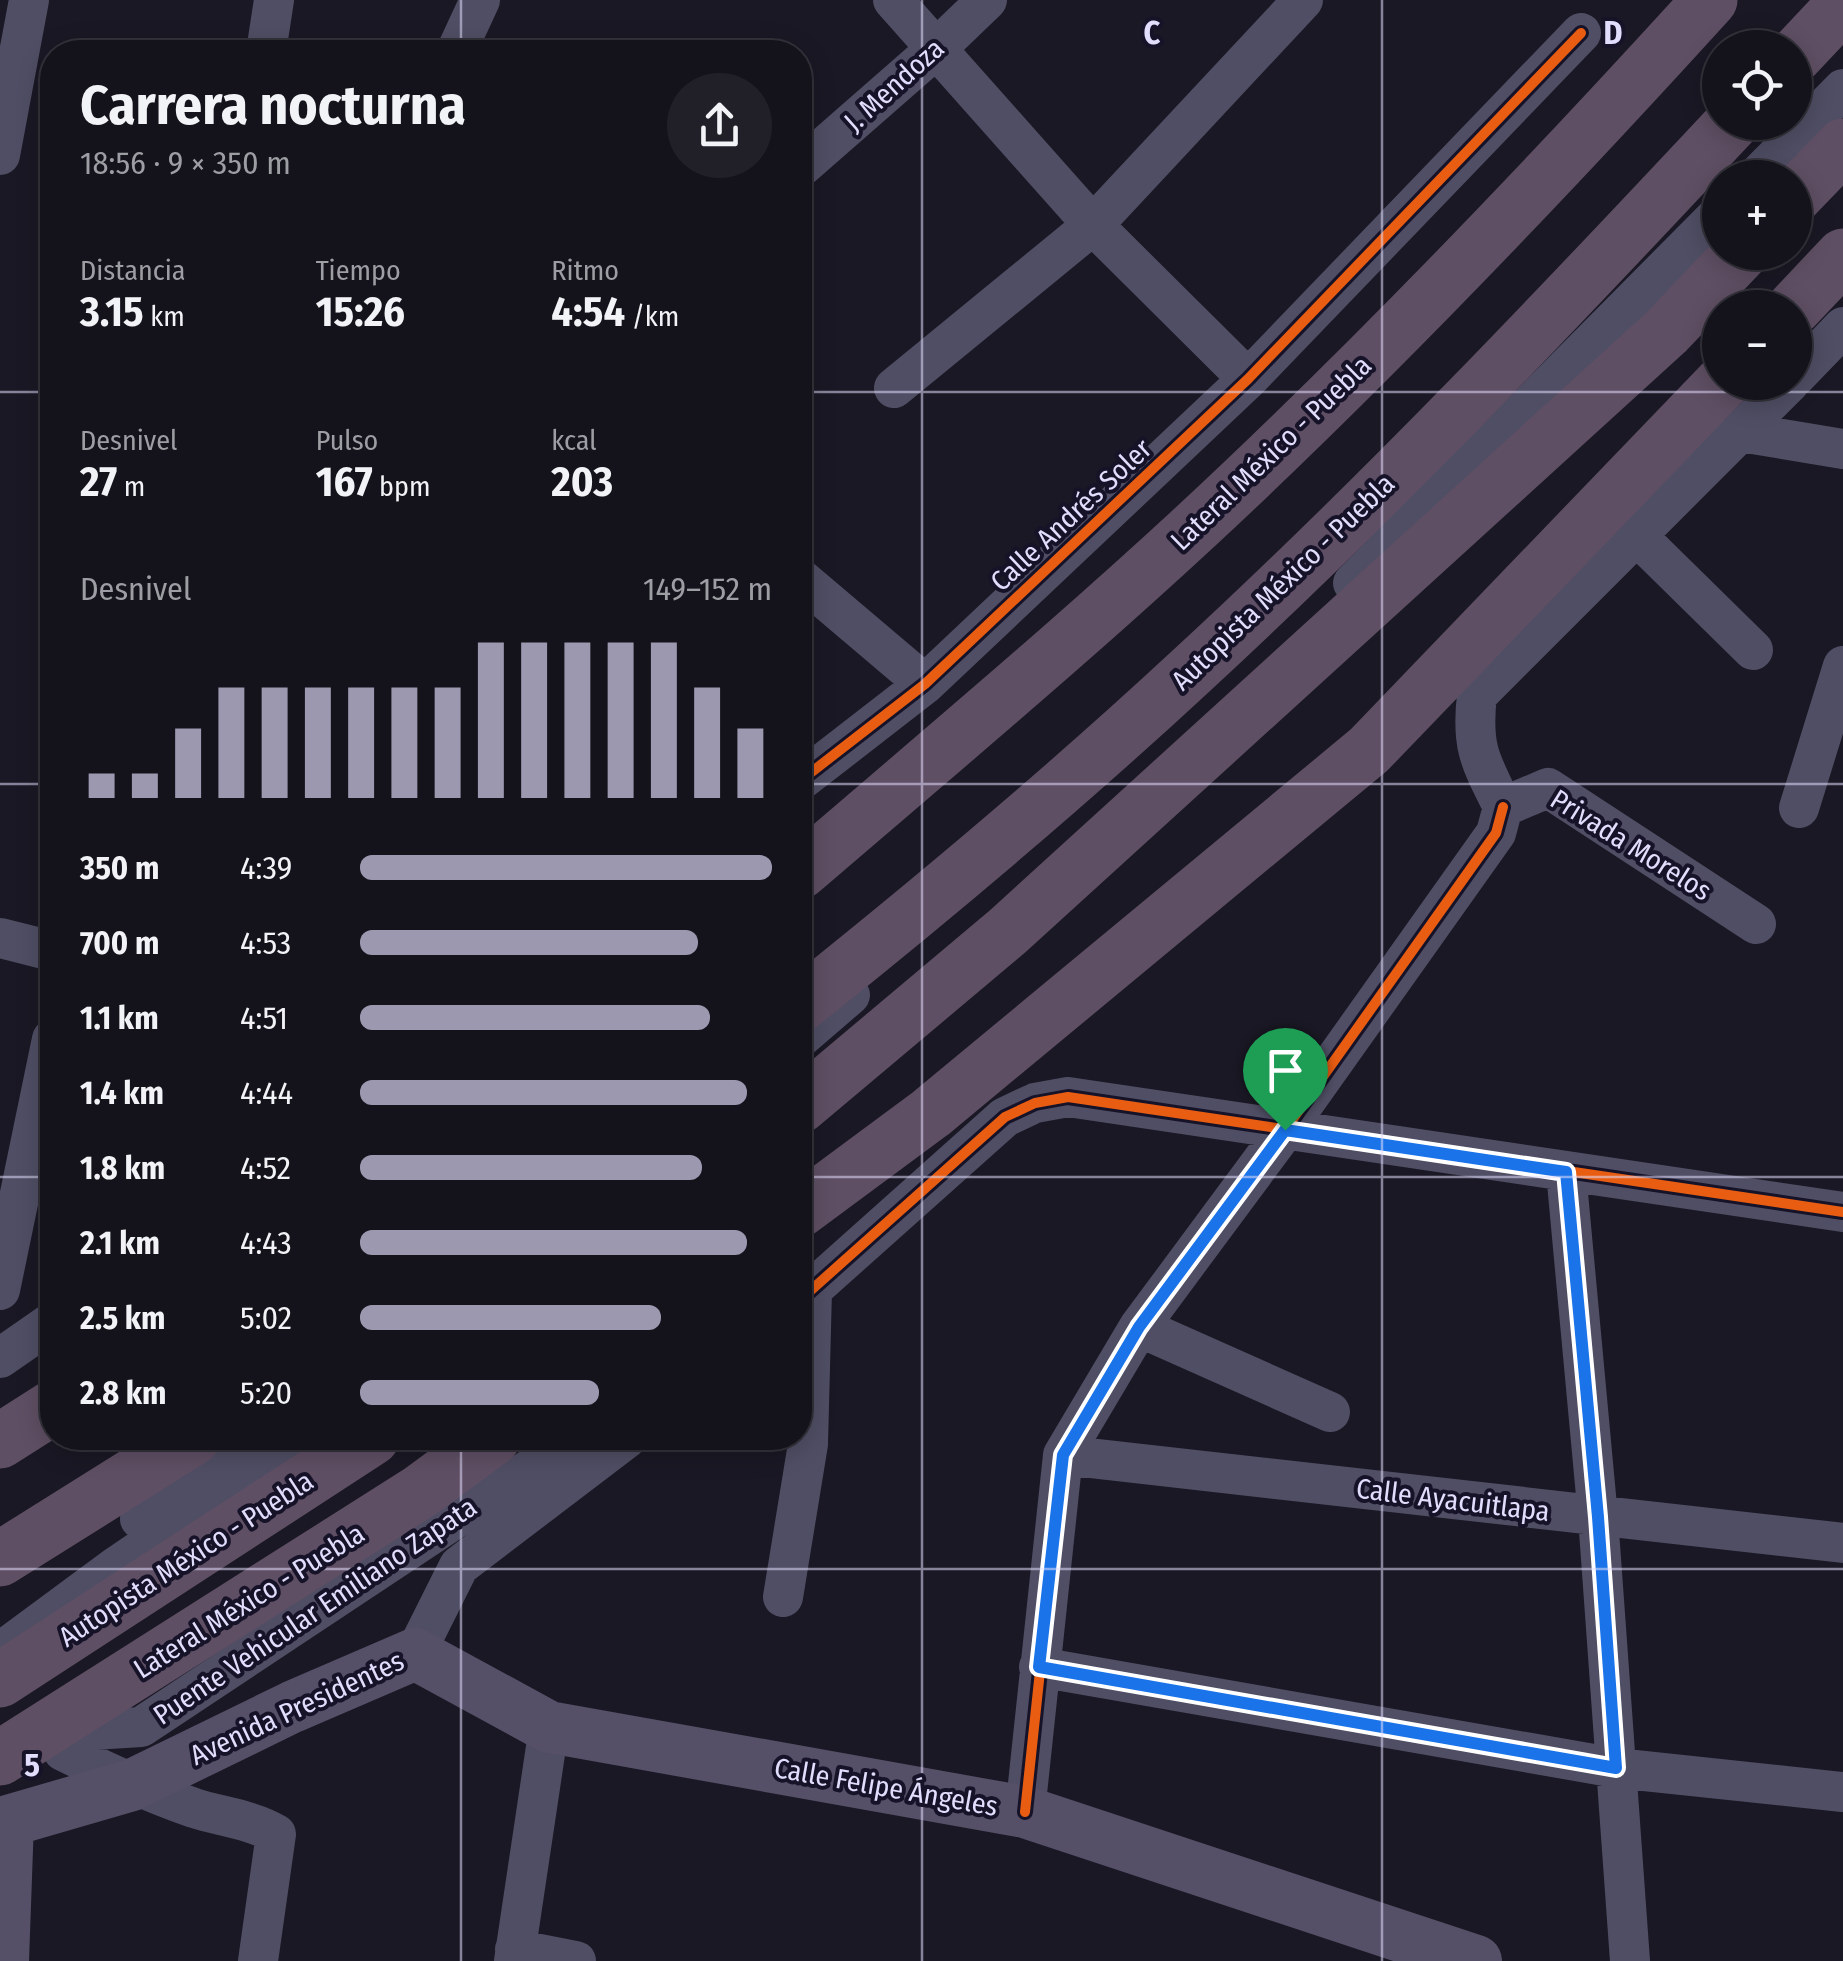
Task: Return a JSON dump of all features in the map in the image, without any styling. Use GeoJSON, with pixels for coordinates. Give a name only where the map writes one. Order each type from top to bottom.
{"type":"FeatureCollection","features":[{"type":"Feature","properties":{"kind":"highway","name":"Lateral México - Puebla"},"geometry":{"type":"LineString","coordinates":[[812,862],[1240,485],[1407,323],[1572,152],[1710,0]]}},
{"type":"Feature","properties":{"kind":"highway"},"geometry":{"type":"LineString","coordinates":[[1812,38],[1843,5]]}},
{"type":"Feature","properties":{"kind":"highway","name":"Autopista México - Puebla"},"geometry":{"type":"LineString","coordinates":[[812,995],[1000,840],[1190,672],[1402,468],[1716,140]]}},
{"type":"Feature","properties":{"kind":"highway"},"geometry":{"type":"LineString","coordinates":[[1812,178],[1843,146]]}},
{"type":"Feature","properties":{"kind":"highway"},"geometry":{"type":"LineString","coordinates":[[1811,290],[1843,256]]}},
{"type":"Feature","properties":{"kind":"highway"},"geometry":{"type":"LineString","coordinates":[[812,1096],[1022,918],[1666,332],[1725,270]]}},
{"type":"Feature","properties":{"kind":"highway"},"geometry":{"type":"LineString","coordinates":[[812,1201],[931,1113],[1369,750],[1732,407]]}},
{"type":"Feature","properties":{"kind":"highway"},"geometry":{"type":"LineString","coordinates":[[0,1441],[40,1416]]}},
{"type":"Feature","properties":{"kind":"highway"},"geometry":{"type":"LineString","coordinates":[[0,1559],[174,1450]]}},
{"type":"Feature","properties":{"kind":"highway","name":"Autopista México - Puebla"},"geometry":{"type":"LineString","coordinates":[[0,1680],[354,1450]]}},
{"type":"Feature","properties":{"kind":"highway","name":"Lateral México - Puebla"},"geometry":{"type":"LineString","coordinates":[[0,1758],[421,1491],[477,1450]]}},
{"type":"Feature","properties":{"kind":"main road","name":"Calle Felipe Ángeles"},"geometry":{"type":"LineString","coordinates":[[415,1654],[549,1728],[1026,1812],[1476,1961]]}},
{"type":"Feature","properties":{"kind":"main road","name":"Avenida Presidentes"},"geometry":{"type":"LineString","coordinates":[[4,1823],[132,1785],[292,1707],[415,1654]]}},
{"type":"Feature","properties":{"kind":"main road"},"geometry":{"type":"LineString","coordinates":[[3,1961],[4,1823]]}},
{"type":"Feature","properties":{"kind":"street"},"geometry":{"type":"LineString","coordinates":[[0,155],[24,68],[29,0]]}},
{"type":"Feature","properties":{"kind":"street"},"geometry":{"type":"LineString","coordinates":[[268,40],[274,0]]}},
{"type":"Feature","properties":{"kind":"street"},"geometry":{"type":"LineString","coordinates":[[893,0],[1093,225],[1248,379]]}},
{"type":"Feature","properties":{"kind":"street","name":"J. Mendoza"},"geometry":{"type":"LineString","coordinates":[[812,158],[986,0]]}},
{"type":"Feature","properties":{"kind":"street"},"geometry":{"type":"LineString","coordinates":[[894,388],[1093,225],[1303,0]]}},
{"type":"Feature","properties":{"kind":"street","name":"Calle Andrés Soler"},"geometry":{"type":"LineString","coordinates":[[812,772],[926,684],[1248,379],[1581,33]]}},
{"type":"Feature","properties":{"kind":"street"},"geometry":{"type":"LineString","coordinates":[[1812,91],[1843,61]]}},
{"type":"Feature","properties":{"kind":"street"},"geometry":{"type":"LineString","coordinates":[[1773,160],[1843,89]]}},
{"type":"Feature","properties":{"kind":"street"},"geometry":{"type":"LineString","coordinates":[[1741,160],[1762,140]]}},
{"type":"Feature","properties":{"kind":"street"},"geometry":{"type":"LineString","coordinates":[[812,1028],[1160,733],[1702,199]]}},
{"type":"Feature","properties":{"kind":"street"},"geometry":{"type":"LineString","coordinates":[[812,1065],[940,962],[1209,729],[1702,231]]}},
{"type":"Feature","properties":{"kind":"street"},"geometry":{"type":"LineString","coordinates":[[1812,359],[1843,327]]}},
{"type":"Feature","properties":{"kind":"street"},"geometry":{"type":"LineString","coordinates":[[1026,1812],[1063,1455],[1139,1327],[1496,833],[1503,807],[1485,772],[1473,734],[1477,695],[1636,536],[1732,407],[1843,450]]}},
{"type":"Feature","properties":{"kind":"street"},"geometry":{"type":"LineString","coordinates":[[1636,536],[1753,650]]}},
{"type":"Feature","properties":{"kind":"street"},"geometry":{"type":"LineString","coordinates":[[812,588],[926,684]]}},
{"type":"Feature","properties":{"kind":"street"},"geometry":{"type":"LineString","coordinates":[[1799,808],[1843,666]]}},
{"type":"Feature","properties":{"kind":"street","name":"Privada Morelos"},"geometry":{"type":"LineString","coordinates":[[1503,807],[1548,788],[1756,924]]}},
{"type":"Feature","properties":{"kind":"street"},"geometry":{"type":"LineString","coordinates":[[0,938],[40,947]]}},
{"type":"Feature","properties":{"kind":"street"},"geometry":{"type":"LineString","coordinates":[[1006,1051],[1014,1081],[1034,1103]]}},
{"type":"Feature","properties":{"kind":"street"},"geometry":{"type":"LineString","coordinates":[[0,1290],[40,1097]]}},
{"type":"Feature","properties":{"kind":"street"},"geometry":{"type":"LineString","coordinates":[[812,1290],[1005,1117],[1034,1103],[1068,1098],[1843,1212]]}},
{"type":"Feature","properties":{"kind":"street"},"geometry":{"type":"LineString","coordinates":[[1566,1172],[1598,1517],[1630,1961]]}},
{"type":"Feature","properties":{"kind":"street"},"geometry":{"type":"LineString","coordinates":[[1139,1327],[1330,1412]]}},
{"type":"Feature","properties":{"kind":"street"},"geometry":{"type":"LineString","coordinates":[[0,1358],[40,1330]]}},
{"type":"Feature","properties":{"kind":"street"},"geometry":{"type":"LineString","coordinates":[[0,1622],[234,1450]]}},
{"type":"Feature","properties":{"kind":"street"},"geometry":{"type":"LineString","coordinates":[[0,1652],[114,1568],[287,1450]]}},
{"type":"Feature","properties":{"kind":"street","name":"Puente Vehicular Emiliano Zapata"},"geometry":{"type":"LineString","coordinates":[[0,1735],[141,1728],[561,1450]]}},
{"type":"Feature","properties":{"kind":"street","name":"Avenida Presidentes"},"geometry":{"type":"LineString","coordinates":[[415,1654],[459,1566],[611,1450]]}},
{"type":"Feature","properties":{"kind":"street"},"geometry":{"type":"LineString","coordinates":[[783,1597],[807,1450]]}},
{"type":"Feature","properties":{"kind":"street","name":"Calle Ayacuitlapa"},"geometry":{"type":"LineString","coordinates":[[1063,1455],[1843,1543]]}},
{"type":"Feature","properties":{"kind":"street"},"geometry":{"type":"LineString","coordinates":[[1039,1667],[1616,1768],[1843,1792]]}},
{"type":"Feature","properties":{"kind":"street"},"geometry":{"type":"LineString","coordinates":[[549,1728],[515,1955],[576,1961]]}},
{"type":"Feature","properties":{"kind":"street"},"geometry":{"type":"LineString","coordinates":[[63,1750],[132,1785],[204,1811],[258,1824],[276,1834],[258,1961]]}},
{"type":"Feature","properties":{"kind":"cycle path"},"geometry":{"type":"LineString","coordinates":[[812,772],[925,684],[1248,379],[1581,33]]}},
{"type":"Feature","properties":{"kind":"cycle path"},"geometry":{"type":"LineString","coordinates":[[1025,1812],[1063,1455],[1139,1327],[1496,833],[1503,807]]}},
{"type":"Feature","properties":{"kind":"cycle path"},"geometry":{"type":"LineString","coordinates":[[812,1289],[1005,1117],[1035,1103],[1068,1097],[1843,1212]]}},
{"type":"Feature","properties":{"kind":"route"},"geometry":{"type":"LineString","coordinates":[[1285,1130],[1566,1172],[1598,1517],[1616,1768],[1039,1667],[1063,1455],[1139,1327],[1285,1130]]}}]}
